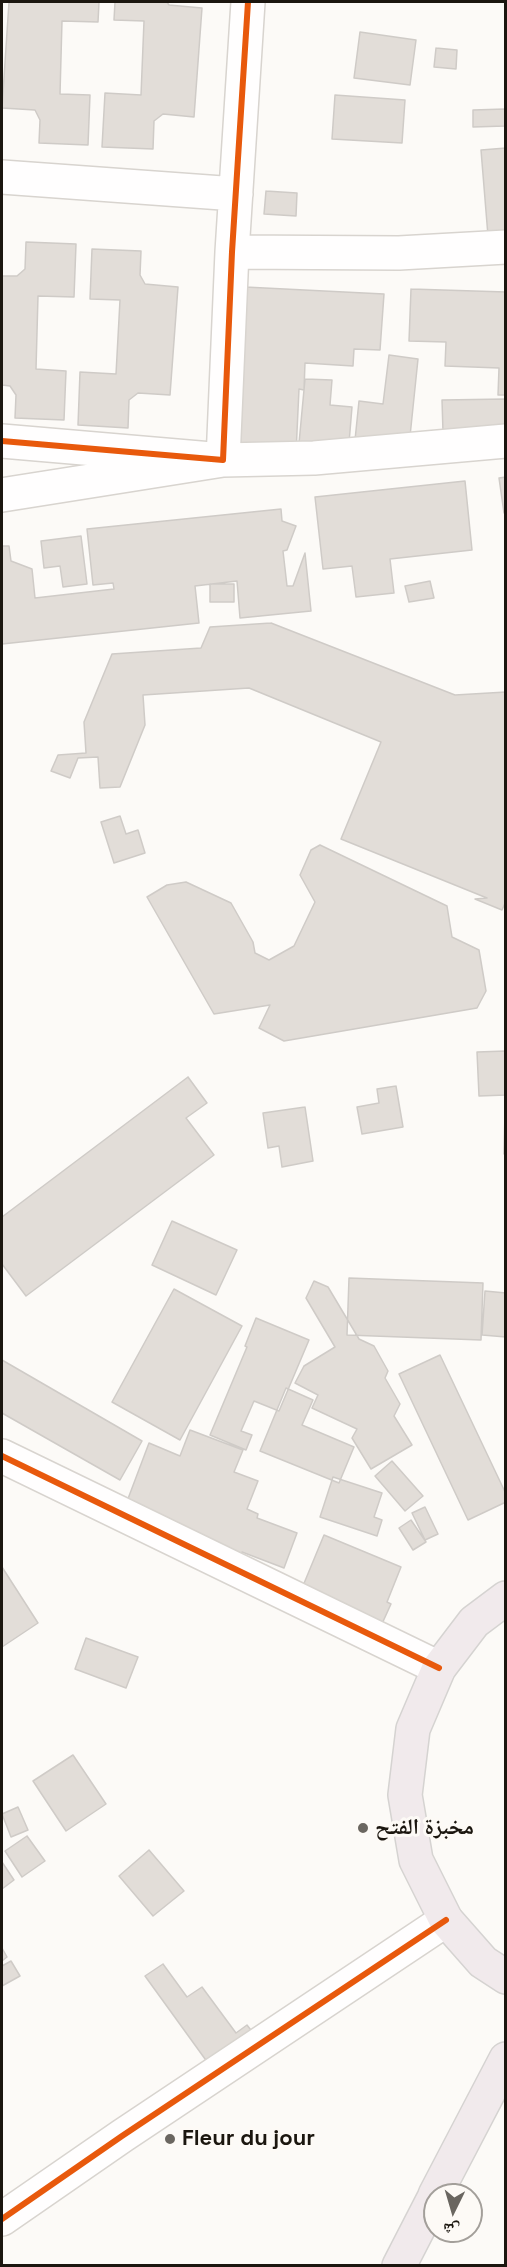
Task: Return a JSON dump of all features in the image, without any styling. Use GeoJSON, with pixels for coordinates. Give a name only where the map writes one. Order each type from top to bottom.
{"type":"FeatureCollection","features":[{"type":"Feature","properties":{"kind":"main road"},"geometry":{"type":"LineString","coordinates":[[506,1598],[474,1622],[439,1668],[412,1729],[405,1795],[416,1860],[446,1920],[483,1962],[506,1977]]}},
{"type":"Feature","properties":{"kind":"main road"},"geometry":{"type":"LineString","coordinates":[[441,2183],[506,2059]]}},
{"type":"Feature","properties":{"kind":"main road"},"geometry":{"type":"LineString","coordinates":[[399,2265],[423,2218]]}},
{"type":"Feature","properties":{"kind":"street"},"geometry":{"type":"LineString","coordinates":[[224,460],[232,252],[248,2]]}},
{"type":"Feature","properties":{"kind":"street"},"geometry":{"type":"LineString","coordinates":[[2,177],[236,194]]}},
{"type":"Feature","properties":{"kind":"street"},"geometry":{"type":"LineString","coordinates":[[232,252],[399,253],[506,248]]}},
{"type":"Feature","properties":{"kind":"street"},"geometry":{"type":"LineString","coordinates":[[2,441],[224,460],[314,458],[506,441]]}},
{"type":"Feature","properties":{"kind":"street"},"geometry":{"type":"LineString","coordinates":[[2,495],[224,460]]}},
{"type":"Feature","properties":{"kind":"street"},"geometry":{"type":"LineString","coordinates":[[2,1456],[439,1668]]}},
{"type":"Feature","properties":{"kind":"street"},"geometry":{"type":"LineString","coordinates":[[2,2219],[122,2136],[446,1920]]}},
{"type":"Feature","properties":{"kind":"building"},"geometry":{"type":"Polygon","coordinates":[[[9,2],[99,2],[98,22],[62,21],[60,94],[90,95],[88,145],[39,143],[40,120],[35,110],[2,108],[9,2]]]}},
{"type":"Feature","properties":{"kind":"building"},"geometry":{"type":"Polygon","coordinates":[[[115,2],[167,2],[169,5],[202,8],[194,117],[163,114],[154,121],[153,149],[102,147],[105,93],[141,95],[144,21],[114,20],[115,2]]]}},
{"type":"Feature","properties":{"kind":"building"},"geometry":{"type":"Polygon","coordinates":[[[360,32],[416,40],[410,85],[354,78],[360,32]]]}},
{"type":"Feature","properties":{"kind":"building"},"geometry":{"type":"Polygon","coordinates":[[[436,48],[457,50],[456,69],[434,67],[436,48]]]}},
{"type":"Feature","properties":{"kind":"building"},"geometry":{"type":"Polygon","coordinates":[[[335,95],[405,100],[402,143],[332,139],[335,95]]]}},
{"type":"Feature","properties":{"kind":"building"},"geometry":{"type":"Polygon","coordinates":[[[505,109],[505,126],[473,127],[473,110],[505,109]]]}},
{"type":"Feature","properties":{"kind":"building"},"geometry":{"type":"Polygon","coordinates":[[[506,148],[506,234],[488,236],[481,150],[506,148]]]}},
{"type":"Feature","properties":{"kind":"building"},"geometry":{"type":"Polygon","coordinates":[[[266,191],[297,193],[296,216],[264,214],[266,191]]]}},
{"type":"Feature","properties":{"kind":"building"},"geometry":{"type":"Polygon","coordinates":[[[26,242],[76,244],[74,297],[38,296],[36,369],[66,371],[64,420],[15,418],[16,395],[10,386],[2,385],[2,276],[17,276],[25,269],[26,242]]]}},
{"type":"Feature","properties":{"kind":"building"},"geometry":{"type":"Polygon","coordinates":[[[92,249],[141,251],[140,275],[145,284],[178,287],[170,395],[138,393],[129,400],[128,428],[78,425],[80,372],[116,374],[120,300],[90,299],[92,249]]]}},
{"type":"Feature","properties":{"kind":"building"},"geometry":{"type":"Polygon","coordinates":[[[245,287],[384,294],[380,350],[354,349],[353,366],[305,363],[304,390],[299,389],[296,453],[236,445],[245,287]]]}},
{"type":"Feature","properties":{"kind":"building"},"geometry":{"type":"Polygon","coordinates":[[[411,289],[506,292],[506,395],[498,395],[499,368],[445,366],[446,342],[409,341],[411,289]]]}},
{"type":"Feature","properties":{"kind":"building"},"geometry":{"type":"Polygon","coordinates":[[[389,355],[418,359],[409,446],[355,440],[359,401],[383,404],[389,355]]]}},
{"type":"Feature","properties":{"kind":"building"},"geometry":{"type":"Polygon","coordinates":[[[305,379],[332,380],[330,405],[352,407],[348,455],[298,454],[305,379]]]}},
{"type":"Feature","properties":{"kind":"building"},"geometry":{"type":"Polygon","coordinates":[[[506,399],[506,431],[443,432],[442,400],[506,399]]]}},
{"type":"Feature","properties":{"kind":"building"},"geometry":{"type":"Polygon","coordinates":[[[506,477],[506,513],[504,513],[499,478],[506,477]]]}},
{"type":"Feature","properties":{"kind":"building"},"geometry":{"type":"Polygon","coordinates":[[[465,481],[472,550],[390,559],[394,593],[356,597],[352,566],[323,569],[315,497],[465,481]]]}},
{"type":"Feature","properties":{"kind":"building"},"geometry":{"type":"Polygon","coordinates":[[[281,509],[282,521],[296,526],[287,550],[283,551],[287,586],[293,586],[305,553],[311,611],[240,618],[237,581],[195,586],[199,623],[2,644],[2,546],[9,546],[11,561],[32,569],[35,598],[114,589],[113,583],[93,585],[87,529],[281,509]]]}},
{"type":"Feature","properties":{"kind":"building"},"geometry":{"type":"Polygon","coordinates":[[[81,536],[87,584],[63,587],[60,566],[44,568],[41,541],[81,536]]]}},
{"type":"Feature","properties":{"kind":"building"},"geometry":{"type":"Polygon","coordinates":[[[430,581],[434,598],[409,602],[405,586],[430,581]]]}},
{"type":"Feature","properties":{"kind":"building"},"geometry":{"type":"Polygon","coordinates":[[[210,584],[234,584],[234,602],[210,602],[210,584]]]}},
{"type":"Feature","properties":{"kind":"building"},"geometry":{"type":"Polygon","coordinates":[[[271,623],[455,695],[506,692],[506,901],[502,910],[475,899],[487,898],[341,839],[381,742],[249,688],[143,695],[145,725],[120,787],[100,788],[98,757],[78,758],[70,778],[51,771],[58,755],[86,753],[84,722],[112,654],[201,648],[210,627],[271,623]]]}},
{"type":"Feature","properties":{"kind":"building"},"geometry":{"type":"Polygon","coordinates":[[[120,816],[126,834],[138,830],[145,853],[114,863],[101,822],[120,816]]]}},
{"type":"Feature","properties":{"kind":"building"},"geometry":{"type":"Polygon","coordinates":[[[320,845],[447,906],[452,937],[479,950],[486,991],[477,1008],[284,1041],[259,1028],[270,1005],[214,1014],[147,897],[167,885],[186,882],[231,903],[253,942],[255,953],[269,960],[294,946],[315,902],[300,875],[311,850],[320,845]]]}},
{"type":"Feature","properties":{"kind":"building"},"geometry":{"type":"Polygon","coordinates":[[[506,1051],[506,1095],[479,1096],[477,1052],[506,1051]]]}},
{"type":"Feature","properties":{"kind":"building"},"geometry":{"type":"Polygon","coordinates":[[[188,1077],[207,1103],[186,1118],[214,1155],[26,1296],[2,1264],[2,1217],[188,1077]]]}},
{"type":"Feature","properties":{"kind":"building"},"geometry":{"type":"Polygon","coordinates":[[[396,1086],[403,1127],[362,1134],[357,1107],[379,1103],[377,1089],[396,1086]]]}},
{"type":"Feature","properties":{"kind":"building"},"geometry":{"type":"Polygon","coordinates":[[[305,1107],[313,1161],[282,1167],[279,1146],[268,1148],[263,1113],[305,1107]]]}},
{"type":"Feature","properties":{"kind":"building"},"geometry":{"type":"Polygon","coordinates":[[[505,1112],[506,1154],[504,1154],[505,1112]]]}},
{"type":"Feature","properties":{"kind":"building"},"geometry":{"type":"Polygon","coordinates":[[[172,1221],[237,1250],[216,1295],[152,1265],[172,1221]]]}},
{"type":"Feature","properties":{"kind":"building"},"geometry":{"type":"Polygon","coordinates":[[[349,1278],[483,1283],[481,1340],[347,1335],[349,1278]]]}},
{"type":"Feature","properties":{"kind":"building"},"geometry":{"type":"Polygon","coordinates":[[[314,1281],[328,1287],[359,1339],[374,1346],[388,1371],[385,1378],[400,1404],[394,1416],[412,1445],[371,1469],[352,1438],[357,1429],[312,1408],[318,1395],[295,1383],[304,1366],[335,1347],[306,1298],[314,1281]]]}},
{"type":"Feature","properties":{"kind":"building"},"geometry":{"type":"Polygon","coordinates":[[[174,1289],[242,1326],[180,1440],[112,1402],[174,1289]]]}},
{"type":"Feature","properties":{"kind":"building"},"geometry":{"type":"Polygon","coordinates":[[[485,1291],[506,1293],[506,1337],[482,1335],[485,1291]]]}},
{"type":"Feature","properties":{"kind":"building"},"geometry":{"type":"Polygon","coordinates":[[[256,1318],[309,1340],[279,1411],[254,1401],[241,1431],[252,1435],[246,1450],[210,1435],[247,1347],[245,1346],[256,1318]]]}},
{"type":"Feature","properties":{"kind":"building"},"geometry":{"type":"Polygon","coordinates":[[[440,1355],[506,1494],[506,1502],[468,1520],[399,1374],[440,1355]]]}},
{"type":"Feature","properties":{"kind":"building"},"geometry":{"type":"Polygon","coordinates":[[[2,1360],[142,1441],[120,1480],[2,1413],[2,1360]]]}},
{"type":"Feature","properties":{"kind":"building"},"geometry":{"type":"Polygon","coordinates":[[[286,1388],[313,1400],[302,1425],[354,1447],[339,1483],[260,1451],[286,1388]]]}},
{"type":"Feature","properties":{"kind":"building"},"geometry":{"type":"Polygon","coordinates":[[[190,1430],[243,1450],[234,1472],[258,1481],[247,1509],[258,1514],[257,1518],[297,1533],[284,1568],[242,1552],[240,1557],[123,1512],[149,1443],[180,1456],[190,1430]]]}},
{"type":"Feature","properties":{"kind":"building"},"geometry":{"type":"Polygon","coordinates":[[[392,1461],[423,1496],[405,1511],[375,1476],[392,1461]]]}},
{"type":"Feature","properties":{"kind":"building"},"geometry":{"type":"Polygon","coordinates":[[[333,1477],[382,1493],[374,1517],[382,1520],[377,1536],[320,1517],[333,1477]]]}},
{"type":"Feature","properties":{"kind":"building"},"geometry":{"type":"Polygon","coordinates":[[[425,1507],[438,1534],[425,1540],[412,1513],[425,1507]]]}},
{"type":"Feature","properties":{"kind":"building"},"geometry":{"type":"Polygon","coordinates":[[[411,1520],[426,1542],[413,1550],[399,1528],[411,1520]]]}},
{"type":"Feature","properties":{"kind":"building"},"geometry":{"type":"Polygon","coordinates":[[[324,1535],[401,1567],[387,1602],[391,1604],[381,1626],[300,1593],[324,1535]]]}},
{"type":"Feature","properties":{"kind":"building"},"geometry":{"type":"Polygon","coordinates":[[[2,1567],[38,1623],[2,1647],[2,1567]]]}},
{"type":"Feature","properties":{"kind":"building"},"geometry":{"type":"Polygon","coordinates":[[[86,1638],[138,1657],[126,1688],[75,1669],[86,1638]]]}},
{"type":"Feature","properties":{"kind":"building"},"geometry":{"type":"Polygon","coordinates":[[[73,1755],[106,1804],[66,1831],[33,1781],[73,1755]]]}},
{"type":"Feature","properties":{"kind":"building"},"geometry":{"type":"Polygon","coordinates":[[[18,1807],[28,1830],[11,1837],[2,1814],[18,1807]]]}},
{"type":"Feature","properties":{"kind":"building"},"geometry":{"type":"Polygon","coordinates":[[[27,1836],[45,1861],[22,1877],[5,1851],[27,1836]]]}},
{"type":"Feature","properties":{"kind":"building"},"geometry":{"type":"Polygon","coordinates":[[[149,1850],[184,1891],[153,1916],[119,1876],[149,1850]]]}},
{"type":"Feature","properties":{"kind":"building"},"geometry":{"type":"Polygon","coordinates":[[[2,1862],[14,1880],[2,1889],[2,1862]]]}},
{"type":"Feature","properties":{"kind":"building"},"geometry":{"type":"Polygon","coordinates":[[[2,1948],[7,1957],[2,1961],[2,1948]]]}},
{"type":"Feature","properties":{"kind":"building"},"geometry":{"type":"Polygon","coordinates":[[[11,1961],[20,1976],[2,1986],[2,1966],[11,1961]]]}},
{"type":"Feature","properties":{"kind":"building"},"geometry":{"type":"Polygon","coordinates":[[[163,1964],[187,1997],[202,1987],[236,2033],[247,2025],[257,2038],[213,2070],[145,1976],[163,1964]]]}},
{"type":"Feature","properties":{"kind":"cycle path"},"geometry":{"type":"LineString","coordinates":[[2,441],[223,460],[232,252],[248,2]]}},
{"type":"Feature","properties":{"kind":"cycle path"},"geometry":{"type":"LineString","coordinates":[[2,1456],[439,1668]]}},
{"type":"Feature","properties":{"kind":"cycle path"},"geometry":{"type":"LineString","coordinates":[[2,2219],[122,2136],[446,1920]]}},
{"type":"Feature","properties":{"kind":"place","name":"مخبزة الفتح"},"geometry":{"type":"Point","coordinates":[363,1828]}},
{"type":"Feature","properties":{"kind":"place","name":"Fleur du jour"},"geometry":{"type":"Point","coordinates":[170,2139]}}]}
